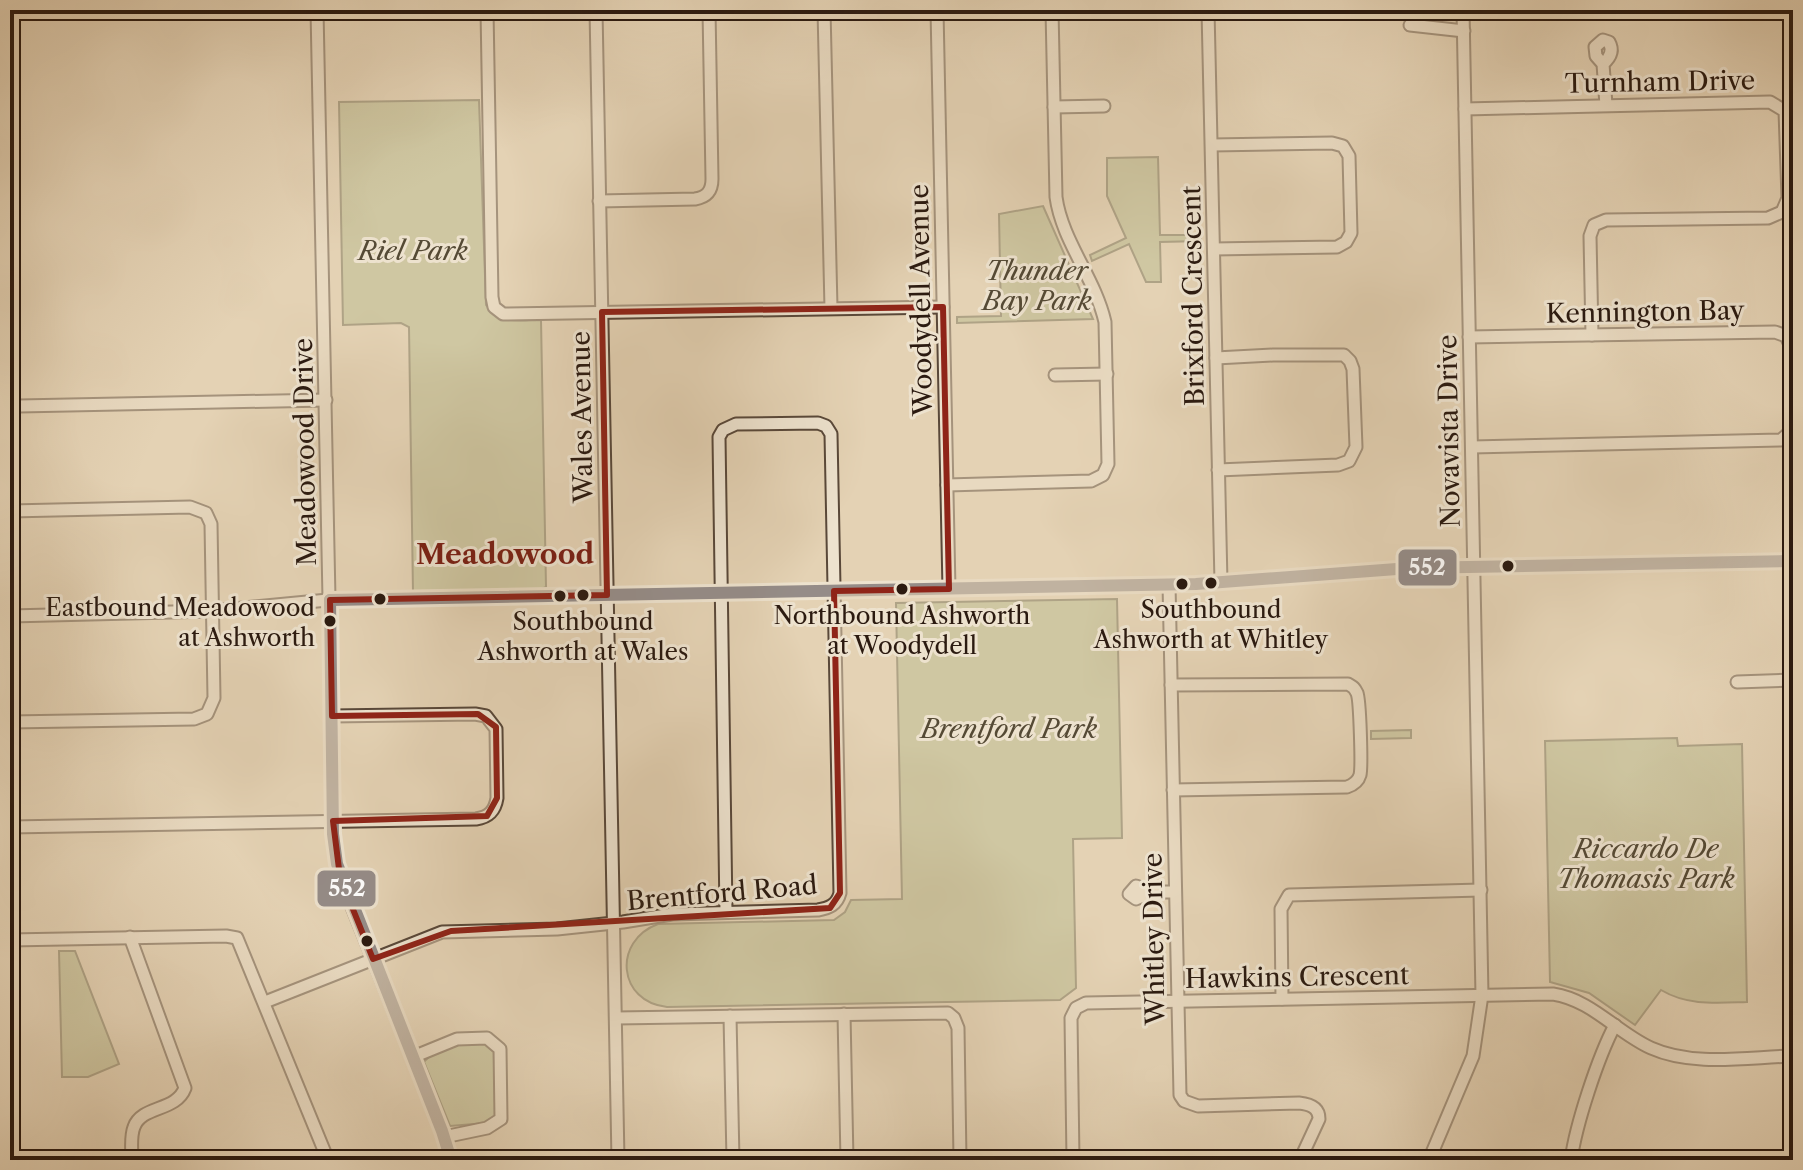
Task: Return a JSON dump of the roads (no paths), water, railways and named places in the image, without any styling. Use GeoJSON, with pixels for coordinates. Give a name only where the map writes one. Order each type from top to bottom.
{"type":"FeatureCollection","features":[{"type":"Feature","properties":{"kind":"street","name":"Meadowood Drive"},"geometry":{"type":"LineString","coordinates":[[317,10],[335,853],[340,877],[451,1160]]}},
{"type":"Feature","properties":{"kind":"street"},"geometry":{"type":"LineString","coordinates":[[487,10],[492,303],[503,314],[943,307]]}},
{"type":"Feature","properties":{"kind":"street","name":"Wales Avenue"},"geometry":{"type":"LineString","coordinates":[[596,10],[618,1160]]}},
{"type":"Feature","properties":{"kind":"street"},"geometry":{"type":"LineString","coordinates":[[599,201],[695,199],[704,197],[710,190],[709,10]]}},
{"type":"Feature","properties":{"kind":"street"},"geometry":{"type":"LineString","coordinates":[[824,10],[831,308]]}},
{"type":"Feature","properties":{"kind":"street","name":"Woodydell Avenue"},"geometry":{"type":"LineString","coordinates":[[937,10],[949,589]]}},
{"type":"Feature","properties":{"kind":"street"},"geometry":{"type":"LineString","coordinates":[[947,485],[1096,480],[1103,475],[1108,464],[1106,330],[1101,307],[1058,207],[1052,10]]}},
{"type":"Feature","properties":{"kind":"street","name":"Brixford Crescent"},"geometry":{"type":"LineString","coordinates":[[1208,10],[1221,582]]}},
{"type":"Feature","properties":{"kind":"street","name":"Novavista Drive"},"geometry":{"type":"LineString","coordinates":[[1429,1160],[1473,1056],[1482,995],[1463,10]]}},
{"type":"Feature","properties":{"kind":"street"},"geometry":{"type":"LineString","coordinates":[[1410,25],[1464,31]]}},
{"type":"Feature","properties":{"kind":"street"},"geometry":{"type":"LineString","coordinates":[[1603,64],[1606,105]]}},
{"type":"Feature","properties":{"kind":"street","name":"Turnham Drive"},"geometry":{"type":"LineString","coordinates":[[1465,109],[1763,102],[1778,104],[1786,115],[1788,198],[1782,212],[1768,218],[1599,222],[1590,236],[1592,335]]}},
{"type":"Feature","properties":{"kind":"street"},"geometry":{"type":"LineString","coordinates":[[1054,107],[1104,106]]}},
{"type":"Feature","properties":{"kind":"street"},"geometry":{"type":"LineString","coordinates":[[1212,145],[1332,143],[1343,146],[1349,156],[1351,233],[1346,242],[1337,247],[1214,249]]}},
{"type":"Feature","properties":{"kind":"street","name":"Kennington Bay"},"geometry":{"type":"LineString","coordinates":[[1469,337],[1782,334],[1788,338],[1791,347],[1791,428],[1784,437],[1773,441],[1472,447]]}},
{"type":"Feature","properties":{"kind":"street"},"geometry":{"type":"LineString","coordinates":[[1216,358],[1344,355],[1353,369],[1356,447],[1352,457],[1344,464],[1218,470]]}},
{"type":"Feature","properties":{"kind":"street"},"geometry":{"type":"LineString","coordinates":[[1055,375],[1107,374]]}},
{"type":"Feature","properties":{"kind":"street"},"geometry":{"type":"LineString","coordinates":[[10,408],[326,400]]}},
{"type":"Feature","properties":{"kind":"street"},"geometry":{"type":"LineString","coordinates":[[726,912],[719,437],[729,426],[818,423],[826,426],[831,434],[834,591]]}},
{"type":"Feature","properties":{"kind":"street"},"geometry":{"type":"LineString","coordinates":[[10,511],[201,509],[211,524],[214,703],[203,717],[10,722]]}},
{"type":"Feature","properties":{"kind":"street"},"geometry":{"type":"LineString","coordinates":[[10,616],[212,611],[330,600],[1169,584],[1410,568],[1793,561]]}},
{"type":"Feature","properties":{"kind":"street","name":"Whitley Drive"},"geometry":{"type":"LineString","coordinates":[[1169,584],[1179,1088],[1184,1101],[1198,1106],[1299,1103],[1313,1106],[1319,1119],[1300,1160]]}},
{"type":"Feature","properties":{"kind":"street","name":"Brentford Road"},"geometry":{"type":"LineString","coordinates":[[265,1002],[442,932],[557,929],[659,915],[830,908],[839,897],[834,591]]}},
{"type":"Feature","properties":{"kind":"street"},"geometry":{"type":"LineString","coordinates":[[1737,682],[1793,680]]}},
{"type":"Feature","properties":{"kind":"street"},"geometry":{"type":"LineString","coordinates":[[1171,685],[1348,684],[1359,699],[1360,735],[1360,775],[1356,782],[1347,787],[1173,790]]}},
{"type":"Feature","properties":{"kind":"street"},"geometry":{"type":"LineString","coordinates":[[10,827],[476,819],[491,813],[497,798],[496,729],[486,716],[332,716]]}},
{"type":"Feature","properties":{"kind":"street"},"geometry":{"type":"LineString","coordinates":[[1282,999],[1281,909],[1289,895],[1481,890]]}},
{"type":"Feature","properties":{"kind":"street"},"geometry":{"type":"LineString","coordinates":[[1152,892],[1175,892]]}},
{"type":"Feature","properties":{"kind":"street"},"geometry":{"type":"LineString","coordinates":[[130,937],[185,1088],[173,1104],[139,1119],[132,1134],[132,1160]]}},
{"type":"Feature","properties":{"kind":"street"},"geometry":{"type":"LineString","coordinates":[[10,940],[237,938],[328,1160]]}},
{"type":"Feature","properties":{"kind":"street","name":"Hawkins Crescent"},"geometry":{"type":"LineString","coordinates":[[1073,1160],[1071,1024],[1074,1011],[1086,1003],[1562,996],[1591,1008],[1645,1045],[1672,1056],[1793,1056]]}},
{"type":"Feature","properties":{"kind":"street"},"geometry":{"type":"LineString","coordinates":[[10,1000],[10,1054]]}},
{"type":"Feature","properties":{"kind":"street"},"geometry":{"type":"LineString","coordinates":[[616,1018],[940,1011],[954,1018],[958,1028],[960,1160]]}},
{"type":"Feature","properties":{"kind":"street"},"geometry":{"type":"LineString","coordinates":[[844,1014],[847,1160]]}},
{"type":"Feature","properties":{"kind":"street"},"geometry":{"type":"LineString","coordinates":[[730,1016],[733,1160]]}},
{"type":"Feature","properties":{"kind":"street"},"geometry":{"type":"LineString","coordinates":[[1571,1160],[1578,1128],[1615,1025]]}},
{"type":"Feature","properties":{"kind":"street"},"geometry":{"type":"LineString","coordinates":[[413,1057],[463,1038],[487,1038],[500,1049],[501,1119],[492,1126],[444,1137]]}},
{"type":"Feature","properties":{"kind":"street"},"geometry":{"type":"LineString","coordinates":[[10,1143],[13,1146],[13,1160]]}},
{"type":"Feature","properties":{"kind":"place","name":"Southbound Ashworth at Whitley"},"geometry":{"type":"Point","coordinates":[1211,583]}},
{"type":"Feature","properties":{"kind":"place","name":"Northbound Ashworth at Woodydell"},"geometry":{"type":"Point","coordinates":[902,589]}},
{"type":"Feature","properties":{"kind":"place","name":"Southbound Ashworth at Wales"},"geometry":{"type":"Point","coordinates":[583,595]}},
{"type":"Feature","properties":{"kind":"place","name":"Eastbound Meadowood at Ashworth"},"geometry":{"type":"Point","coordinates":[330,621]}},
{"type":"Feature","properties":{"kind":"district","name":"Meadowood"},"geometry":{"type":"Point","coordinates":[505,554]}},
{"type":"Feature","properties":{"kind":"park label","name":"Riel Park"},"geometry":{"type":"Point","coordinates":[413,251]}},
{"type":"Feature","properties":{"kind":"park label","name":"Thunder Bay Park"},"geometry":{"type":"Point","coordinates":[1037,286]}},
{"type":"Feature","properties":{"kind":"park label","name":"Brentford Park"},"geometry":{"type":"Point","coordinates":[1009,729]}},
{"type":"Feature","properties":{"kind":"park label","name":"Riccardo De Thomasis Park"},"geometry":{"type":"Point","coordinates":[1646,864]}}]}
